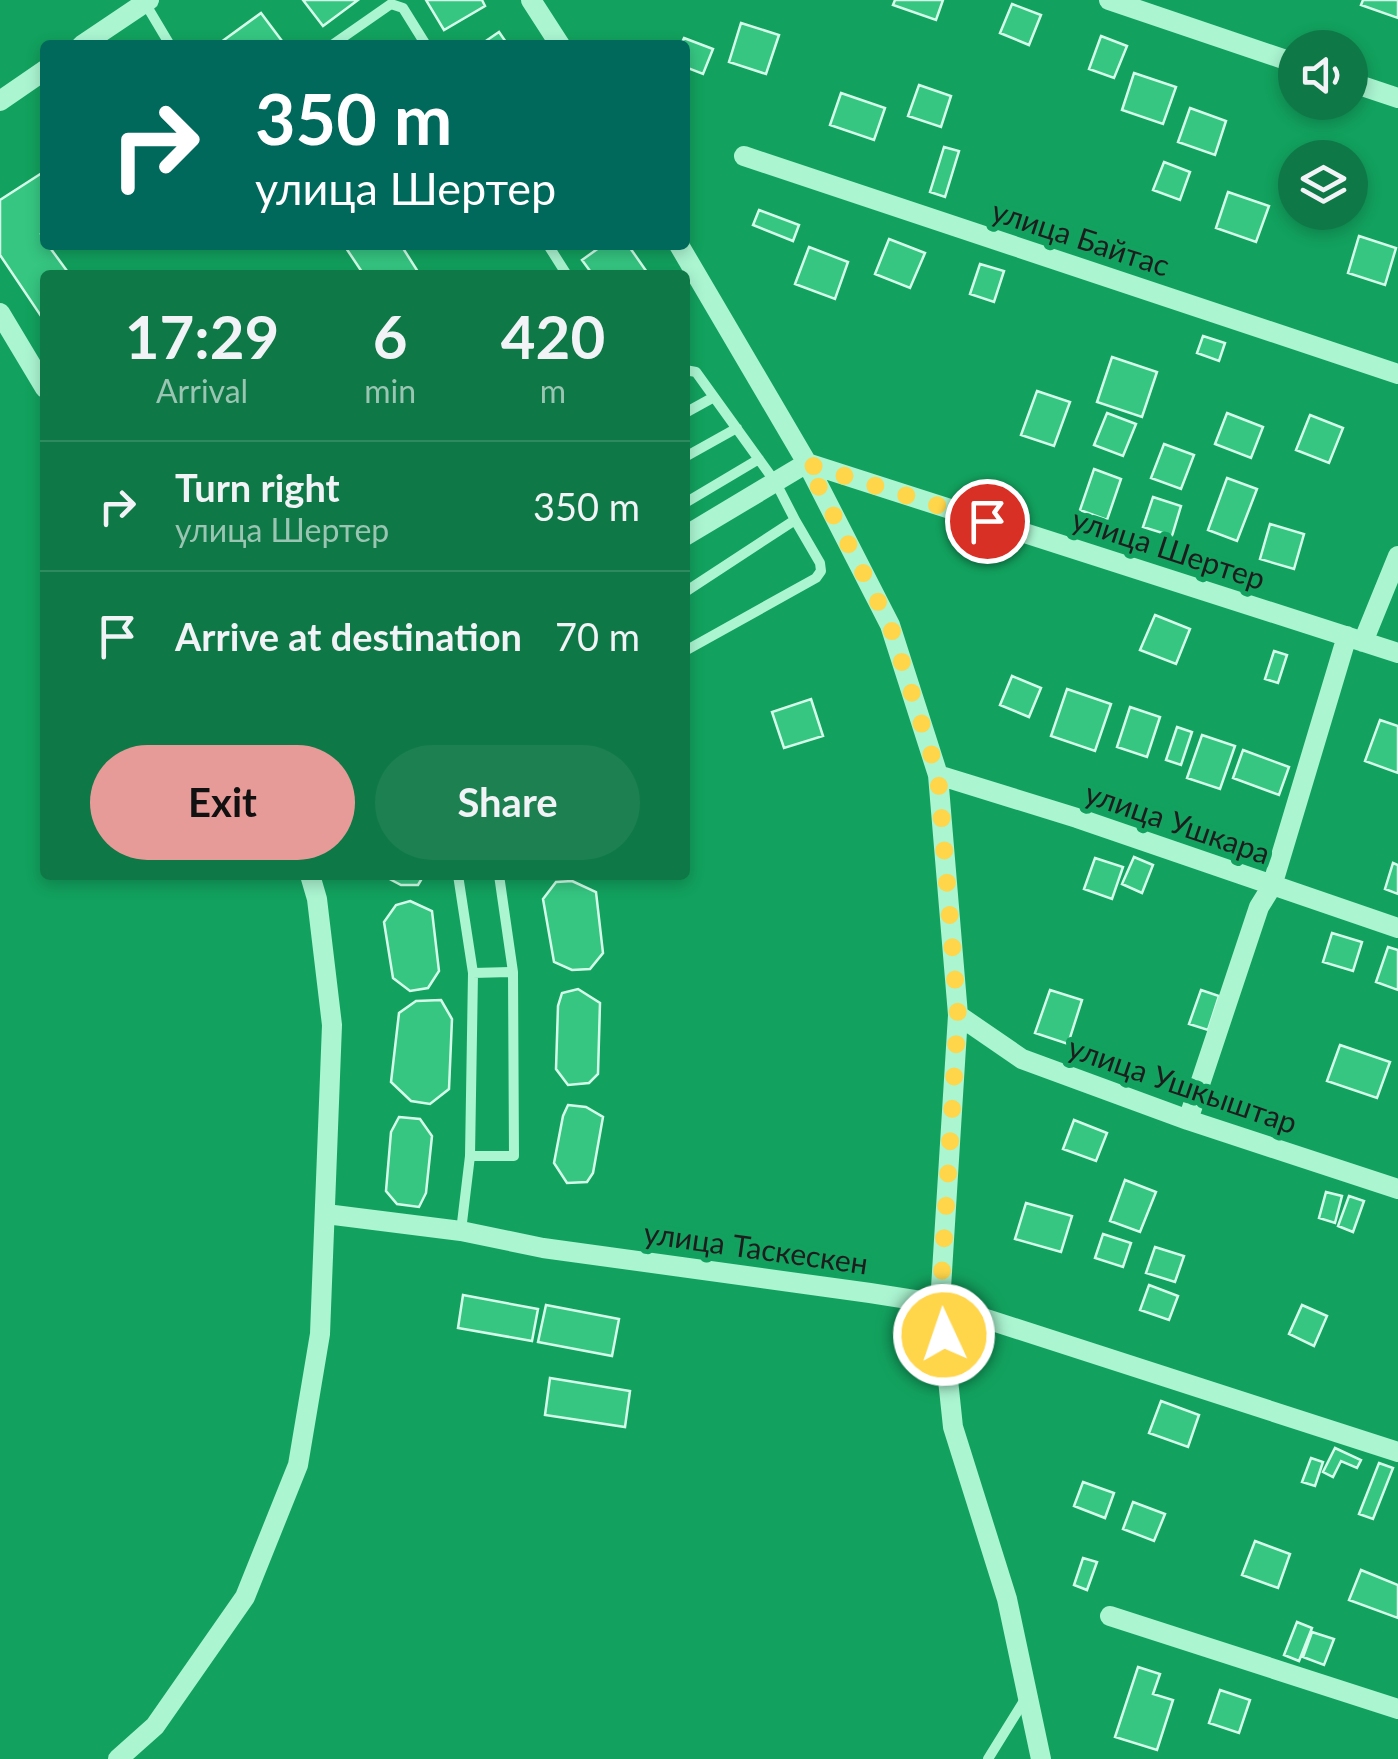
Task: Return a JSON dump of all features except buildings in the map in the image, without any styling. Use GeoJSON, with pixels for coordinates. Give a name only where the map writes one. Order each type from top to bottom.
{"type":"FeatureCollection","features":[{"type":"Feature","properties":{"kind":"street"},"geometry":{"type":"LineString","coordinates":[[531,0],[557,40]]}},
{"type":"Feature","properties":{"kind":"street"},"geometry":{"type":"LineString","coordinates":[[1109,0],[1278,57]]}},
{"type":"Feature","properties":{"kind":"street"},"geometry":{"type":"LineString","coordinates":[[89,40],[147,1]]}},
{"type":"Feature","properties":{"kind":"street"},"geometry":{"type":"LineString","coordinates":[[0,100],[40,73]]}},
{"type":"Feature","properties":{"kind":"street"},"geometry":{"type":"LineString","coordinates":[[1368,88],[1398,98]]}},
{"type":"Feature","properties":{"kind":"street","name":"улица Байтас"},"geometry":{"type":"LineString","coordinates":[[744,156],[1398,374]]}},
{"type":"Feature","properties":{"kind":"street"},"geometry":{"type":"LineString","coordinates":[[682,250],[807,464],[890,625],[938,775],[958,1015],[940,1304],[953,1427],[1007,1599],[1041,1759]]}},
{"type":"Feature","properties":{"kind":"street"},"geometry":{"type":"LineString","coordinates":[[0,313],[40,380]]}},
{"type":"Feature","properties":{"kind":"street"},"geometry":{"type":"LineString","coordinates":[[690,533],[807,464]]}},
{"type":"Feature","properties":{"kind":"street","name":"улица Шертер"},"geometry":{"type":"LineString","coordinates":[[807,464],[1398,654]]}},
{"type":"Feature","properties":{"kind":"street"},"geometry":{"type":"LineString","coordinates":[[1188,1120],[1355,639],[1398,556]]}},
{"type":"Feature","properties":{"kind":"street","name":"улица Ушкара"},"geometry":{"type":"LineString","coordinates":[[938,775],[1077,818],[1398,928]]}},
{"type":"Feature","properties":{"kind":"street"},"geometry":{"type":"LineString","coordinates":[[118,1759],[155,1726],[245,1597],[298,1465],[320,1334],[332,1026],[311,880]]}},
{"type":"Feature","properties":{"kind":"street","name":"улица Ушкыштар"},"geometry":{"type":"LineString","coordinates":[[958,1015],[1022,1059],[1188,1120],[1398,1189]]}},
{"type":"Feature","properties":{"kind":"street","name":"улица Таскескен"},"geometry":{"type":"LineString","coordinates":[[326,1214],[940,1304],[1398,1452]]}},
{"type":"Feature","properties":{"kind":"street"},"geometry":{"type":"LineString","coordinates":[[1110,1616],[1398,1709]]}},
{"type":"Feature","properties":{"kind":"lane"},"geometry":{"type":"LineString","coordinates":[[147,1],[167,40]]}},
{"type":"Feature","properties":{"kind":"lane"},"geometry":{"type":"LineString","coordinates":[[339,40],[391,4],[404,8],[423,40]]}},
{"type":"Feature","properties":{"kind":"lane"},"geometry":{"type":"LineString","coordinates":[[690,371],[696,372],[776,482],[821,571],[816,578],[690,648]]}},
{"type":"Feature","properties":{"kind":"lane"},"geometry":{"type":"LineString","coordinates":[[690,409],[714,397]]}},
{"type":"Feature","properties":{"kind":"lane"},"geometry":{"type":"LineString","coordinates":[[690,454],[737,428]]}},
{"type":"Feature","properties":{"kind":"lane"},"geometry":{"type":"LineString","coordinates":[[690,501],[759,458]]}},
{"type":"Feature","properties":{"kind":"lane"},"geometry":{"type":"LineString","coordinates":[[690,589],[795,520]]}},
{"type":"Feature","properties":{"kind":"lane"},"geometry":{"type":"LineString","coordinates":[[459,880],[473,972],[470,1156],[461,1231]]}},
{"type":"Feature","properties":{"kind":"lane"},"geometry":{"type":"LineString","coordinates":[[470,1156],[514,1156],[513,972],[500,880]]}},
{"type":"Feature","properties":{"kind":"lane"},"geometry":{"type":"LineString","coordinates":[[473,972],[513,972]]}},
{"type":"Feature","properties":{"kind":"lane"},"geometry":{"type":"LineString","coordinates":[[988,1759],[1027,1695]]}},
{"type":"Feature","properties":{"kind":"route"},"geometry":{"type":"LineString","coordinates":[[944,1335],[940,1304],[958,1015],[938,775],[890,625],[807,464],[987,521]]}}]}
